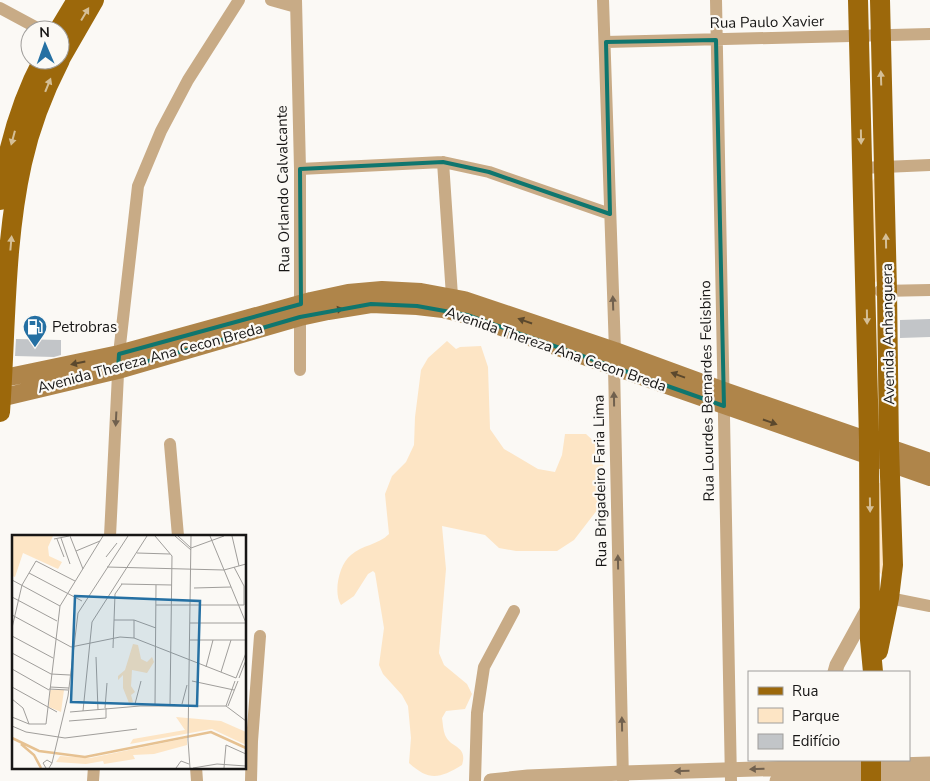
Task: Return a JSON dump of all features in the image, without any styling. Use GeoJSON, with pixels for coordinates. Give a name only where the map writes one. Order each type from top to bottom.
{"type":"FeatureCollection","features":[{"type":"Feature","properties":{"kind":"main road"},"geometry":{"type":"LineString","coordinates":[[65,20],[77,0]]}},
{"type":"Feature","properties":{"kind":"main road"},"geometry":{"type":"LineString","coordinates":[[70,42],[94,0]]}},
{"type":"Feature","properties":{"kind":"main road","name":"Avenida Anhanguera"},"geometry":{"type":"LineString","coordinates":[[858,0],[871,577],[884,594],[881,640],[874,669]]}},
{"type":"Feature","properties":{"kind":"main road","name":"Avenida Anhanguera"},"geometry":{"type":"LineString","coordinates":[[874,669],[870,640],[893,565],[880,0]]}},
{"type":"Feature","properties":{"kind":"main road"},"geometry":{"type":"LineString","coordinates":[[0,200],[4,170],[14,132],[39,70]]}},
{"type":"Feature","properties":{"kind":"main road"},"geometry":{"type":"LineString","coordinates":[[1,393],[9,264],[22,163],[32,125],[55,70]]}},
{"type":"Feature","properties":{"kind":"main road","name":"Avenida Thereza Ana Cecon Breda"},"geometry":{"type":"LineString","coordinates":[[1,393],[119,362],[300,310],[348,293],[382,290],[452,296],[614,359],[724,399],[889,455],[930,462]]}},
{"type":"Feature","properties":{"kind":"main road","name":"Avenida Thereza Ana Cecon Breda"},"geometry":{"type":"LineString","coordinates":[[300,310],[371,304],[443,309],[614,359]]}},
{"type":"Feature","properties":{"kind":"main road","name":"Avenida Thereza Ana Cecon Breda"},"geometry":{"type":"LineString","coordinates":[[889,455],[930,478]]}},
{"type":"Feature","properties":{"kind":"main road"},"geometry":{"type":"LineString","coordinates":[[871,577],[884,594]]}},
{"type":"Feature","properties":{"kind":"main road"},"geometry":{"type":"LineString","coordinates":[[870,761],[871,781]]}},
{"type":"Feature","properties":{"kind":"street"},"geometry":{"type":"LineString","coordinates":[[110,535],[119,362],[138,186],[161,131],[179,97],[239,0]]}},
{"type":"Feature","properties":{"kind":"street","name":"Rua Orlando Calvalcante"},"geometry":{"type":"LineString","coordinates":[[271,0],[296,4],[300,169],[300,370]]}},
{"type":"Feature","properties":{"kind":"street","name":"Rua Brigadeiro Faria Lima"},"geometry":{"type":"LineString","coordinates":[[603,0],[606,42],[623,777]]}},
{"type":"Feature","properties":{"kind":"street","name":"Rua Lourdes Bernardes Felisbino"},"geometry":{"type":"LineString","coordinates":[[716,0],[731,775]]}},
{"type":"Feature","properties":{"kind":"street"},"geometry":{"type":"LineString","coordinates":[[0,8],[22,20]]}},
{"type":"Feature","properties":{"kind":"street","name":"Rua Paulo Xavier"},"geometry":{"type":"LineString","coordinates":[[606,42],[930,34]]}},
{"type":"Feature","properties":{"kind":"street"},"geometry":{"type":"LineString","coordinates":[[300,169],[443,162],[489,172],[610,214]]}},
{"type":"Feature","properties":{"kind":"street"},"geometry":{"type":"LineString","coordinates":[[443,162],[452,296]]}},
{"type":"Feature","properties":{"kind":"street"},"geometry":{"type":"LineString","coordinates":[[861,168],[930,165]]}},
{"type":"Feature","properties":{"kind":"street"},"geometry":{"type":"LineString","coordinates":[[866,291],[930,290]]}},
{"type":"Feature","properties":{"kind":"street"},"geometry":{"type":"LineString","coordinates":[[170,444],[178,535]]}},
{"type":"Feature","properties":{"kind":"street"},"geometry":{"type":"LineString","coordinates":[[836,671],[837,665],[848,644],[884,594],[930,606]]}},
{"type":"Feature","properties":{"kind":"street"},"geometry":{"type":"LineString","coordinates":[[476,781],[477,713],[484,666],[514,611]]}},
{"type":"Feature","properties":{"kind":"street"},"geometry":{"type":"LineString","coordinates":[[251,781],[260,636]]}},
{"type":"Feature","properties":{"kind":"street"},"geometry":{"type":"LineString","coordinates":[[848,644],[858,640],[870,640]]}},
{"type":"Feature","properties":{"kind":"street"},"geometry":{"type":"LineString","coordinates":[[491,781],[731,775],[819,763],[930,764]]}},
{"type":"Feature","properties":{"kind":"street"},"geometry":{"type":"LineString","coordinates":[[92,781],[94,768]]}},
{"type":"Feature","properties":{"kind":"street"},"geometry":{"type":"LineString","coordinates":[[196,768],[198,781]]}},
{"type":"Feature","properties":{"kind":"street"},"geometry":{"type":"LineString","coordinates":[[777,781],[930,776]]}},
{"type":"Feature","properties":{"kind":"highlighted area"},"geometry":{"type":"Polygon","coordinates":[[[716,40],[724,406],[467,315],[417,306],[371,304],[300,317],[118,370],[119,354],[301,304],[300,169],[443,162],[489,172],[610,214],[606,42],[716,40]]]}},
{"type":"Feature","properties":{"kind":"green space"},"geometry":{"type":"Polygon","coordinates":[[[876,177],[880,281],[874,282],[872,181],[876,177]]]}},
{"type":"Feature","properties":{"kind":"green space"},"geometry":{"type":"Polygon","coordinates":[[[447,341],[456,349],[460,347],[481,346],[488,367],[490,429],[504,449],[538,469],[555,472],[562,455],[565,434],[586,434],[600,447],[604,485],[601,505],[574,540],[557,551],[516,551],[499,548],[485,535],[442,526],[446,569],[439,653],[444,665],[467,684],[472,694],[465,709],[446,711],[442,718],[445,735],[463,754],[462,765],[447,773],[434,776],[422,773],[409,763],[411,738],[408,706],[402,695],[383,674],[379,665],[384,628],[375,573],[373,571],[368,574],[354,596],[341,605],[337,586],[343,565],[351,555],[380,541],[389,534],[385,494],[392,476],[406,462],[414,445],[415,417],[421,370],[428,358],[447,341]]]}},
{"type":"Feature","properties":{"kind":"green space"},"geometry":{"type":"Polygon","coordinates":[[[875,483],[882,483],[885,578],[877,570],[875,483]]]}},
{"type":"Feature","properties":{"kind":"building"},"geometry":{"type":"Polygon","coordinates":[[[930,319],[930,337],[900,338],[900,320],[930,319]]]}},
{"type":"Feature","properties":{"kind":"building","name":"Petrobras"},"geometry":{"type":"Polygon","coordinates":[[[16,339],[61,340],[61,355],[54,357],[15,356],[16,339]]]}},
{"type":"Feature","properties":{"kind":"place","name":"Petrobras"},"geometry":{"type":"Point","coordinates":[35,348]}}]}
